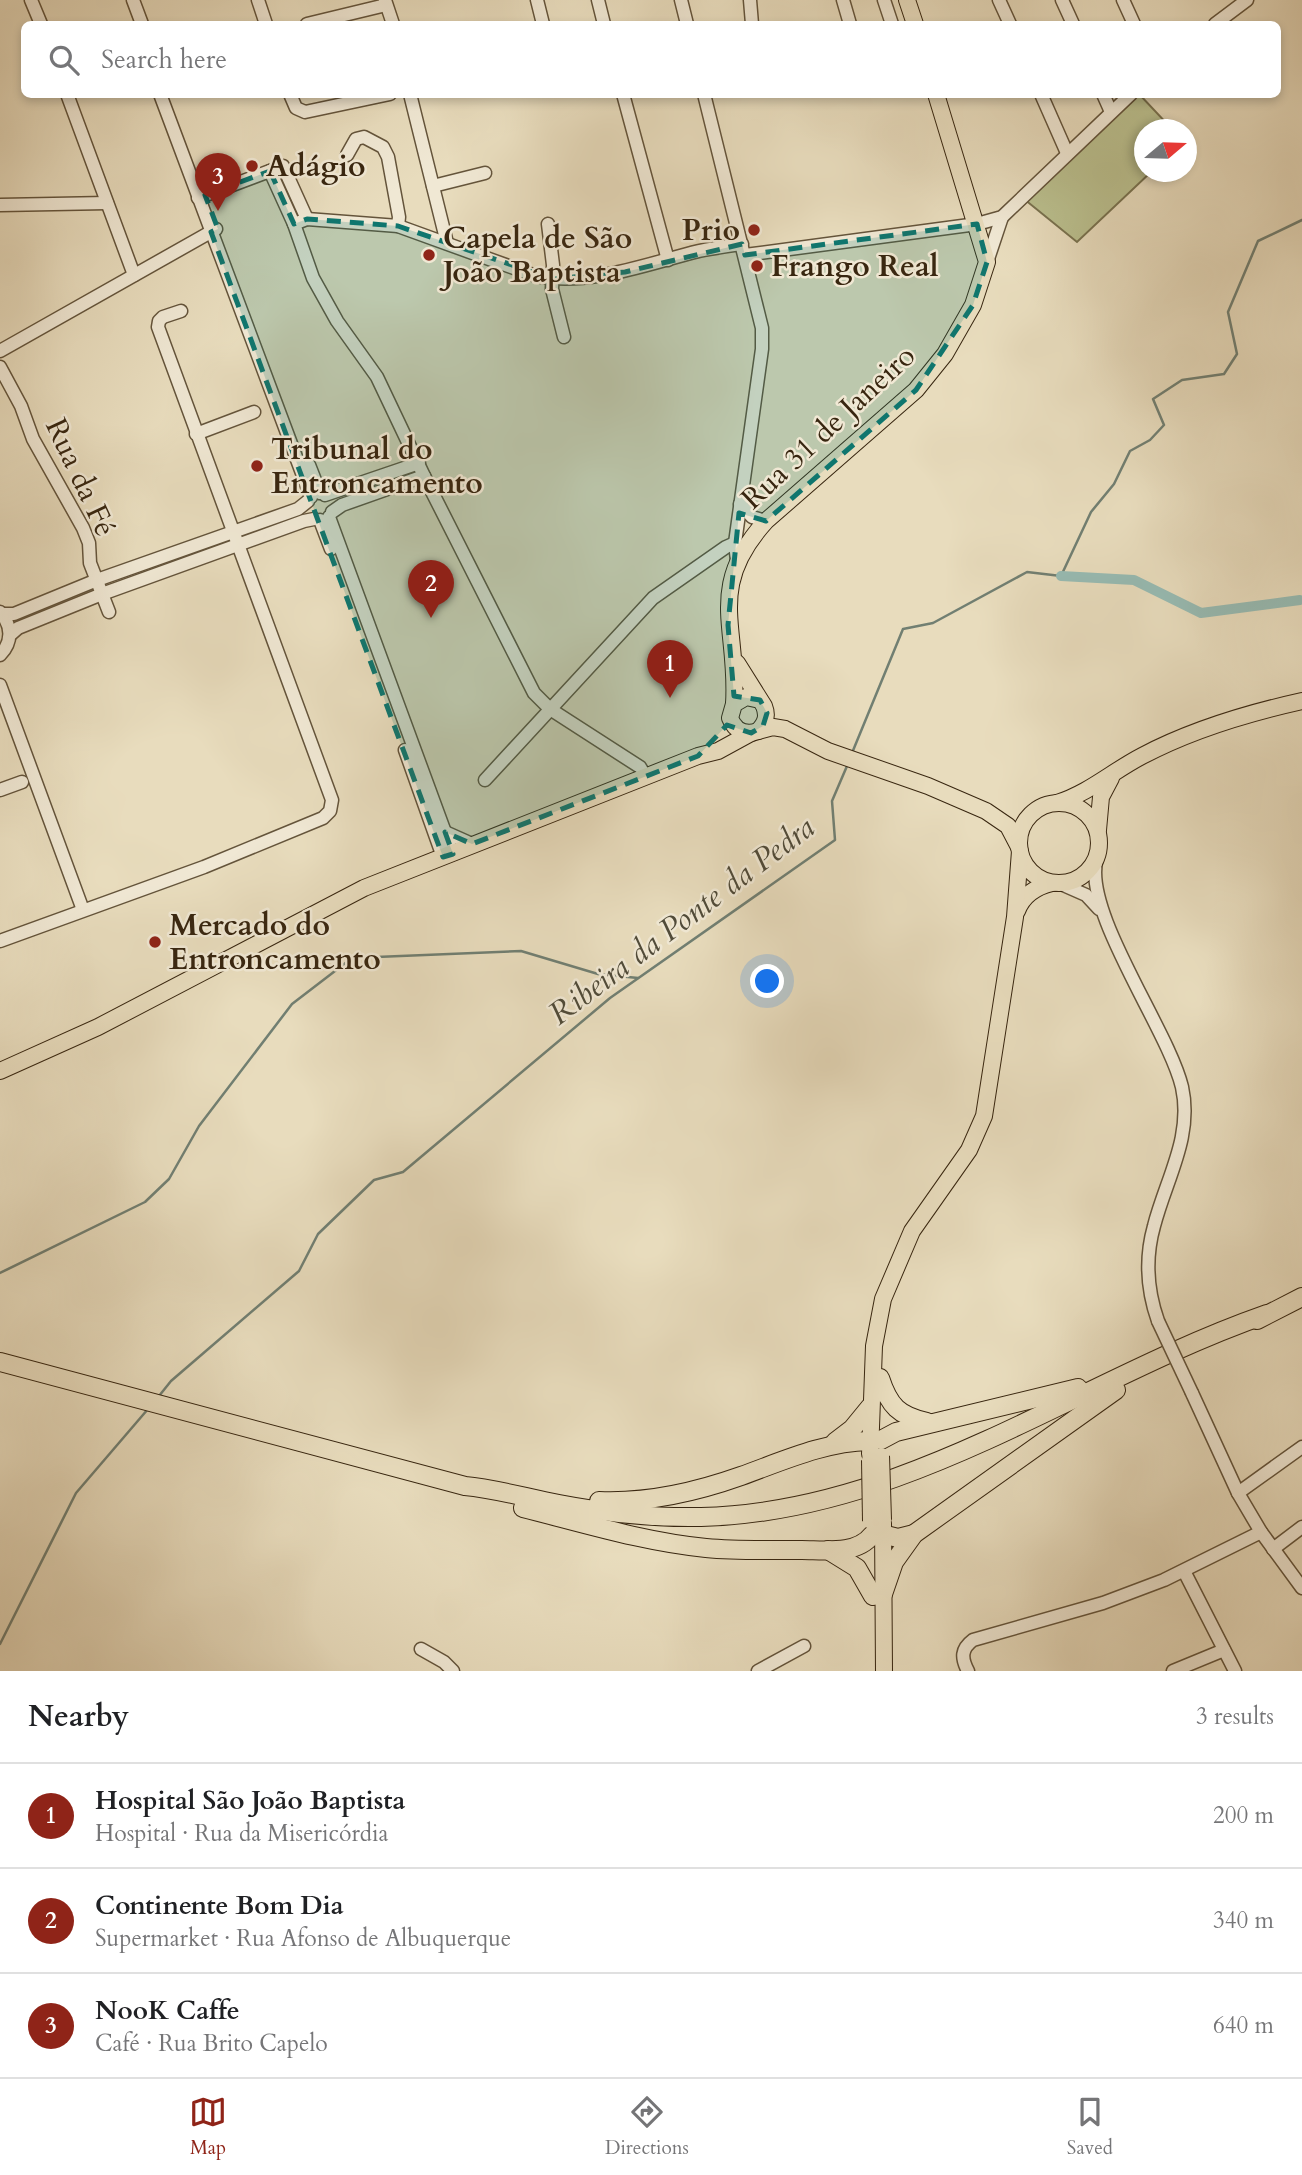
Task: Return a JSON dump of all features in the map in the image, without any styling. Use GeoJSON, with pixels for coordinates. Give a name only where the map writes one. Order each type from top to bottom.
{"type":"FeatureCollection","features":[{"type":"Feature","properties":{"kind":"highway"},"geometry":{"type":"LineString","coordinates":[[0,1362],[465,1486],[591,1510],[657,1516],[721,1516],[799,1506],[857,1491],[930,1465],[1237,1332],[1302,1297]]}},
{"type":"Feature","properties":{"kind":"highway"},"geometry":{"type":"LineString","coordinates":[[880,1378],[887,1397],[897,1410],[911,1419],[930,1423]]}},
{"type":"Feature","properties":{"kind":"highway"},"geometry":{"type":"LineString","coordinates":[[832,1444],[875,1449],[895,1432],[1054,1394],[1119,1382]]}},
{"type":"Feature","properties":{"kind":"highway"},"geometry":{"type":"LineString","coordinates":[[551,1515],[647,1524],[696,1525],[770,1520],[815,1512],[877,1494],[943,1469],[1119,1382]]}},
{"type":"Feature","properties":{"kind":"highway"},"geometry":{"type":"LineString","coordinates":[[828,1550],[857,1568],[878,1595],[894,1562],[914,1534],[1119,1382]]}},
{"type":"Feature","properties":{"kind":"highway"},"geometry":{"type":"LineString","coordinates":[[529,1497],[611,1502],[661,1497],[736,1478],[832,1444],[852,1429],[870,1407]]}},
{"type":"Feature","properties":{"kind":"highway"},"geometry":{"type":"LineString","coordinates":[[465,1486],[489,1499],[639,1536],[705,1548],[828,1550],[859,1546],[877,1527],[898,1538],[914,1534]]}},
{"type":"Feature","properties":{"kind":"main road"},"geometry":{"type":"LineString","coordinates":[[907,0],[914,21]]}},
{"type":"Feature","properties":{"kind":"main road"},"geometry":{"type":"LineString","coordinates":[[937,98],[987,262]]}},
{"type":"Feature","properties":{"kind":"main road","name":"Rua 31 de Janeiro"},"geometry":{"type":"LineString","coordinates":[[737,561],[749,540],[766,522],[916,390],[945,354],[967,315],[987,262]]}},
{"type":"Feature","properties":{"kind":"main road"},"geometry":{"type":"LineString","coordinates":[[737,561],[729,593],[728,625],[734,656],[732,711],[738,730],[755,732]]}},
{"type":"Feature","properties":{"kind":"main road"},"geometry":{"type":"LineString","coordinates":[[734,656],[762,703],[766,720],[755,732]]}},
{"type":"Feature","properties":{"kind":"main road"},"geometry":{"type":"LineString","coordinates":[[698,756],[721,736],[732,711],[746,697],[762,703],[830,748]]}},
{"type":"Feature","properties":{"kind":"main road"},"geometry":{"type":"LineString","coordinates":[[986,811],[1012,814],[1082,794],[1145,755],[1186,736],[1302,701]]}},
{"type":"Feature","properties":{"kind":"main road"},"geometry":{"type":"LineString","coordinates":[[0,1072],[98,1027],[364,888],[698,756],[718,751],[755,732],[773,727],[785,729],[870,766],[928,786],[986,811],[1008,826],[1029,870],[1040,878],[1056,883]]}},
{"type":"Feature","properties":{"kind":"main road"},"geometry":{"type":"LineString","coordinates":[[1015,917],[1020,903],[1029,893],[1041,885],[1082,876],[1097,858],[1102,792],[1120,769]]}},
{"type":"Feature","properties":{"kind":"main road"},"geometry":{"type":"LineString","coordinates":[[1056,803],[1068,804],[1082,810],[1098,831]]}},
{"type":"Feature","properties":{"kind":"main road"},"geometry":{"type":"LineString","coordinates":[[875,1671],[877,1527],[875,1449],[870,1407],[876,1327],[883,1299],[912,1231],[969,1150],[980,1126],[1015,917],[1023,825],[1039,808]]}},
{"type":"Feature","properties":{"kind":"main road"},"geometry":{"type":"LineString","coordinates":[[875,1449],[889,1285]]}},
{"type":"Feature","properties":{"kind":"main road"},"geometry":{"type":"LineString","coordinates":[[878,1595],[884,1671]]}},
{"type":"Feature","properties":{"kind":"street"},"geometry":{"type":"LineString","coordinates":[[32,0],[40,21]]}},
{"type":"Feature","properties":{"kind":"street"},"geometry":{"type":"LineString","coordinates":[[125,0],[133,21]]}},
{"type":"Feature","properties":{"kind":"street"},"geometry":{"type":"LineString","coordinates":[[133,0],[141,21]]}},
{"type":"Feature","properties":{"kind":"street"},"geometry":{"type":"LineString","coordinates":[[258,0],[265,21]]}},
{"type":"Feature","properties":{"kind":"street"},"geometry":{"type":"LineString","coordinates":[[537,0],[542,21]]}},
{"type":"Feature","properties":{"kind":"street"},"geometry":{"type":"LineString","coordinates":[[598,0],[603,21]]}},
{"type":"Feature","properties":{"kind":"street"},"geometry":{"type":"LineString","coordinates":[[681,0],[686,21]]}},
{"type":"Feature","properties":{"kind":"street"},"geometry":{"type":"LineString","coordinates":[[750,0],[752,21]]}},
{"type":"Feature","properties":{"kind":"street"},"geometry":{"type":"LineString","coordinates":[[884,0],[891,21]]}},
{"type":"Feature","properties":{"kind":"street"},"geometry":{"type":"LineString","coordinates":[[999,0],[1009,21]]}},
{"type":"Feature","properties":{"kind":"street"},"geometry":{"type":"LineString","coordinates":[[1062,0],[1072,21]]}},
{"type":"Feature","properties":{"kind":"street"},"geometry":{"type":"LineString","coordinates":[[1123,0],[1133,21]]}},
{"type":"Feature","properties":{"kind":"street"},"geometry":{"type":"LineString","coordinates":[[1218,21],[1248,0]]}},
{"type":"Feature","properties":{"kind":"street"},"geometry":{"type":"LineString","coordinates":[[845,1],[849,21]]}},
{"type":"Feature","properties":{"kind":"street"},"geometry":{"type":"LineString","coordinates":[[318,21],[385,2],[392,21]]}},
{"type":"Feature","properties":{"kind":"street"},"geometry":{"type":"LineString","coordinates":[[68,98],[134,275]]}},
{"type":"Feature","properties":{"kind":"street"},"geometry":{"type":"LineString","coordinates":[[162,98],[202,196]]}},
{"type":"Feature","properties":{"kind":"street"},"geometry":{"type":"LineString","coordinates":[[169,98],[214,230],[316,497],[308,513],[324,517]]}},
{"type":"Feature","properties":{"kind":"street"},"geometry":{"type":"LineString","coordinates":[[292,98],[296,108],[305,112],[371,98]]}},
{"type":"Feature","properties":{"kind":"street"},"geometry":{"type":"LineString","coordinates":[[411,98],[447,243]]}},
{"type":"Feature","properties":{"kind":"street"},"geometry":{"type":"LineString","coordinates":[[624,98],[668,260]]}},
{"type":"Feature","properties":{"kind":"street"},"geometry":{"type":"LineString","coordinates":[[705,98],[762,328],[762,349],[735,543],[737,561]]}},
{"type":"Feature","properties":{"kind":"street"},"geometry":{"type":"LineString","coordinates":[[1043,98],[1067,153]]}},
{"type":"Feature","properties":{"kind":"street"},"geometry":{"type":"LineString","coordinates":[[1105,98],[1111,112]]}},
{"type":"Feature","properties":{"kind":"street"},"geometry":{"type":"LineString","coordinates":[[294,224],[307,219],[398,226],[536,276],[554,279],[625,272],[701,250],[743,249],[976,224],[1002,217],[1127,98]]}},
{"type":"Feature","properties":{"kind":"street"},"geometry":{"type":"LineString","coordinates":[[347,155],[356,139],[364,137],[383,147],[388,157],[399,217],[398,226]]}},
{"type":"Feature","properties":{"kind":"street"},"geometry":{"type":"LineString","coordinates":[[202,196],[283,166],[307,219]]}},
{"type":"Feature","properties":{"kind":"street"},"geometry":{"type":"LineString","coordinates":[[270,171],[294,224],[313,278],[337,321],[377,377],[534,693],[550,709],[640,766],[646,777]]}},
{"type":"Feature","properties":{"kind":"street"},"geometry":{"type":"LineString","coordinates":[[433,186],[485,173]]}},
{"type":"Feature","properties":{"kind":"street"},"geometry":{"type":"LineString","coordinates":[[0,205],[107,203]]}},
{"type":"Feature","properties":{"kind":"street","name":"Rua 31 de Janeiro"},"geometry":{"type":"LineString","coordinates":[[987,262],[1002,217]]}},
{"type":"Feature","properties":{"kind":"street"},"geometry":{"type":"LineString","coordinates":[[548,224],[554,279],[552,289],[564,337]]}},
{"type":"Feature","properties":{"kind":"street"},"geometry":{"type":"LineString","coordinates":[[0,351],[214,230]]}},
{"type":"Feature","properties":{"kind":"street"},"geometry":{"type":"LineString","coordinates":[[0,941],[204,867],[323,818],[330,811],[332,800],[159,327],[159,321],[163,317],[181,311]]}},
{"type":"Feature","properties":{"kind":"street","name":"Rua da Fé"},"geometry":{"type":"LineString","coordinates":[[0,367],[22,407],[33,439],[83,528],[89,543],[90,562],[109,612]]}},
{"type":"Feature","properties":{"kind":"street"},"geometry":{"type":"LineString","coordinates":[[197,434],[254,412]]}},
{"type":"Feature","properties":{"kind":"street"},"geometry":{"type":"LineString","coordinates":[[10,635],[20,627],[235,538],[298,509],[316,497],[421,469]]}},
{"type":"Feature","properties":{"kind":"street"},"geometry":{"type":"LineString","coordinates":[[1,613],[14,614],[97,580],[235,538],[324,517],[342,505],[421,469]]}},
{"type":"Feature","properties":{"kind":"street"},"geometry":{"type":"LineString","coordinates":[[316,497],[332,500],[324,517],[448,856]]}},
{"type":"Feature","properties":{"kind":"street"},"geometry":{"type":"LineString","coordinates":[[740,504],[752,517],[766,522]]}},
{"type":"Feature","properties":{"kind":"street"},"geometry":{"type":"LineString","coordinates":[[485,779],[653,598],[735,543]]}},
{"type":"Feature","properties":{"kind":"street"},"geometry":{"type":"LineString","coordinates":[[0,655],[10,635],[1,613]]}},
{"type":"Feature","properties":{"kind":"street"},"geometry":{"type":"LineString","coordinates":[[0,685],[83,910]]}},
{"type":"Feature","properties":{"kind":"street"},"geometry":{"type":"LineString","coordinates":[[0,790],[22,782]]}},
{"type":"Feature","properties":{"kind":"street"},"geometry":{"type":"LineString","coordinates":[[441,835],[472,844]]}},
{"type":"Feature","properties":{"kind":"street"},"geometry":{"type":"LineString","coordinates":[[419,867],[441,835]]}},
{"type":"Feature","properties":{"kind":"street"},"geometry":{"type":"LineString","coordinates":[[1097,858],[1095,883],[1107,921],[1169,1051],[1185,1100],[1185,1123],[1179,1153],[1153,1229],[1149,1251],[1149,1287],[1158,1321],[1238,1493],[1272,1549],[1302,1588]]}},
{"type":"Feature","properties":{"kind":"street"},"geometry":{"type":"LineString","coordinates":[[1056,883],[1086,895],[1107,921]]}},
{"type":"Feature","properties":{"kind":"street"},"geometry":{"type":"LineString","coordinates":[[1238,1493],[1302,1447]]}},
{"type":"Feature","properties":{"kind":"street"},"geometry":{"type":"LineString","coordinates":[[1272,1549],[1302,1527]]}},
{"type":"Feature","properties":{"kind":"street"},"geometry":{"type":"LineString","coordinates":[[968,1671],[962,1651],[973,1640],[1103,1603],[1184,1570],[1261,1532]]}},
{"type":"Feature","properties":{"kind":"street"},"geometry":{"type":"LineString","coordinates":[[1184,1570],[1236,1671]]}},
{"type":"Feature","properties":{"kind":"street"},"geometry":{"type":"LineString","coordinates":[[758,1671],[804,1646]]}},
{"type":"Feature","properties":{"kind":"street"},"geometry":{"type":"LineString","coordinates":[[421,1649],[444,1662],[453,1671]]}},
{"type":"Feature","properties":{"kind":"street"},"geometry":{"type":"LineString","coordinates":[[1174,1671],[1224,1650]]}},
{"type":"Feature","properties":{"kind":"highlighted area"},"geometry":{"type":"Polygon","coordinates":[[[270,171],[294,224],[307,219],[398,226],[553,279],[625,272],[742,244],[745,255],[977,224],[987,262],[973,305],[916,390],[766,521],[739,513],[728,625],[734,696],[760,700],[767,713],[763,726],[751,733],[727,725],[698,756],[472,844],[445,832],[453,854],[443,857],[211,232],[218,229],[205,195],[270,171]]]}},
{"type":"Feature","properties":{"kind":"green space"},"geometry":{"type":"Polygon","coordinates":[[[1132,98],[1143,98],[1163,119],[1134,119],[1134,182],[1140,182],[1077,242],[1024,199],[1132,98]]]}},
{"type":"Feature","properties":{"kind":"waterway","name":"Ribeira da Ponte da Pedra"},"geometry":{"type":"LineString","coordinates":[[852,753],[903,629],[933,623],[1027,572],[1061,576],[1091,512],[1114,484],[1130,451],[1150,440],[1164,425],[1153,399],[1182,380],[1224,374],[1237,354],[1228,312],[1258,241],[1302,220]]}},
{"type":"Feature","properties":{"kind":"waterway"},"geometry":{"type":"LineString","coordinates":[[1061,576],[1134,580],[1201,613],[1300,600]]}},
{"type":"Feature","properties":{"kind":"waterway","name":"Ribeira da Ponte da Pedra"},"geometry":{"type":"LineString","coordinates":[[159,1396],[171,1381],[299,1271],[318,1234],[374,1180],[403,1172],[610,998],[835,840],[832,801],[847,766]]}},
{"type":"Feature","properties":{"kind":"waterway"},"geometry":{"type":"LineString","coordinates":[[0,1273],[145,1202],[169,1179],[199,1126],[292,1004],[352,958],[521,951],[598,974],[638,978]]}},
{"type":"Feature","properties":{"kind":"waterway","name":"Ribeira da Ponte da Pedra"},"geometry":{"type":"LineString","coordinates":[[0,1644],[76,1493],[148,1409]]}},
{"type":"Feature","properties":{"kind":"place","name":"Adágio"},"geometry":{"type":"Point","coordinates":[252,166]}},
{"type":"Feature","properties":{"kind":"place","name":"NooK Caffe"},"geometry":{"type":"Point","coordinates":[218,211]}},
{"type":"Feature","properties":{"kind":"place","name":"Prio"},"geometry":{"type":"Point","coordinates":[754,230]}},
{"type":"Feature","properties":{"kind":"place","name":"Capela de São João Baptista"},"geometry":{"type":"Point","coordinates":[429,255]}},
{"type":"Feature","properties":{"kind":"place","name":"Frango Real"},"geometry":{"type":"Point","coordinates":[757,266]}},
{"type":"Feature","properties":{"kind":"place","name":"Tribunal do Entroncamento"},"geometry":{"type":"Point","coordinates":[257,466]}},
{"type":"Feature","properties":{"kind":"place","name":"Continente Bom Dia"},"geometry":{"type":"Point","coordinates":[431,618]}},
{"type":"Feature","properties":{"kind":"place","name":"Hospital São João Baptista"},"geometry":{"type":"Point","coordinates":[670,698]}},
{"type":"Feature","properties":{"kind":"place","name":"Mercado do Entroncamento"},"geometry":{"type":"Point","coordinates":[155,942]}}]}
